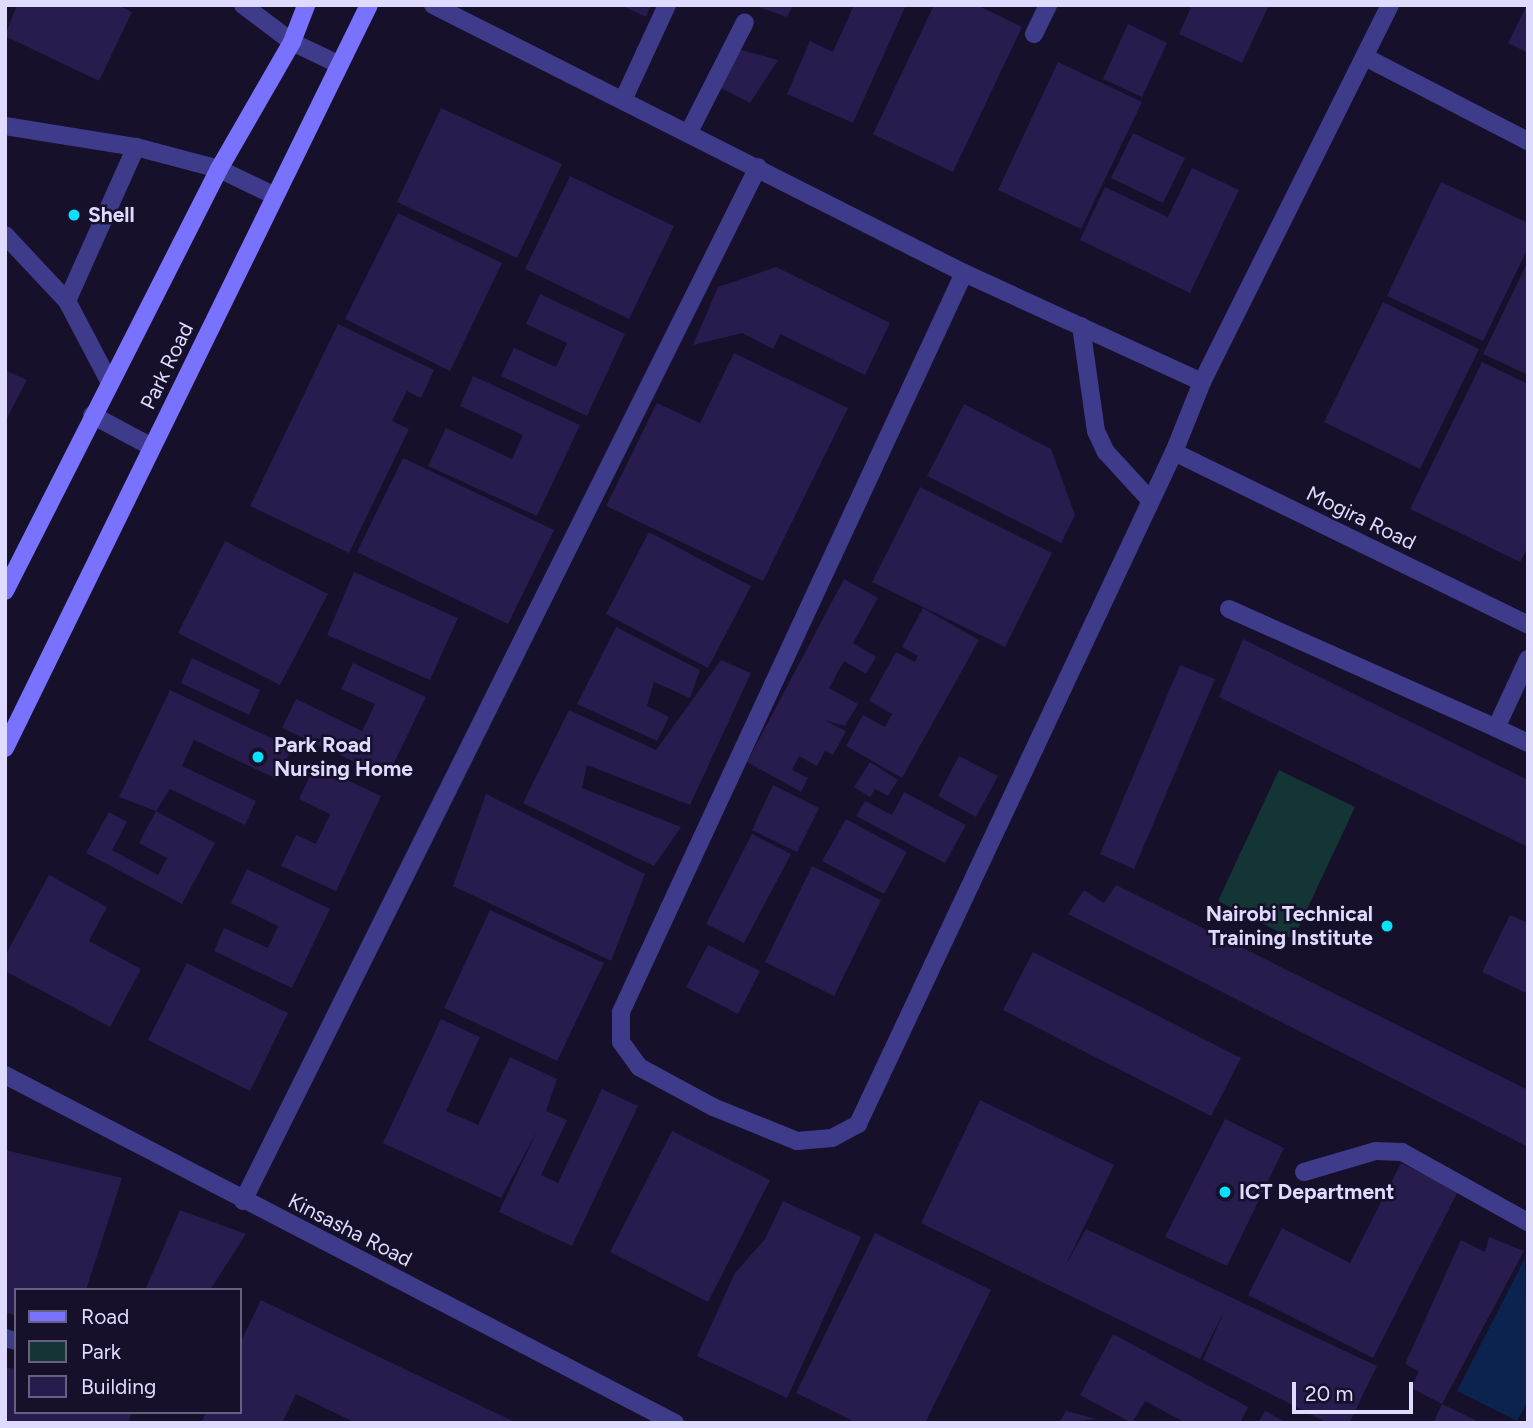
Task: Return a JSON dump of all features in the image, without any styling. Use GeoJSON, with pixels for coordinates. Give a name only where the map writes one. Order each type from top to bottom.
{"type":"FeatureCollection","features":[{"type":"Feature","properties":{"kind":"main road","name":"Park Road"},"geometry":{"type":"LineString","coordinates":[[5,591],[109,381],[219,169],[292,42],[306,5]]}},
{"type":"Feature","properties":{"kind":"main road","name":"Park Road"},"geometry":{"type":"LineString","coordinates":[[5,748],[369,5]]}},
{"type":"Feature","properties":{"kind":"street"},"geometry":{"type":"LineString","coordinates":[[243,5],[292,42],[340,65]]}},
{"type":"Feature","properties":{"kind":"street"},"geometry":{"type":"LineString","coordinates":[[433,5],[624,98],[964,273],[1202,382]]}},
{"type":"Feature","properties":{"kind":"street"},"geometry":{"type":"LineString","coordinates":[[624,98],[667,5]]}},
{"type":"Feature","properties":{"kind":"street"},"geometry":{"type":"LineString","coordinates":[[1034,34],[1048,5]]}},
{"type":"Feature","properties":{"kind":"street"},"geometry":{"type":"LineString","coordinates":[[964,273],[621,1012],[621,1042],[639,1067],[713,1107],[797,1141],[832,1138],[858,1124],[1149,499],[1174,452],[1202,382],[1390,5]]}},
{"type":"Feature","properties":{"kind":"street"},"geometry":{"type":"LineString","coordinates":[[689,132],[745,22]]}},
{"type":"Feature","properties":{"kind":"street"},"geometry":{"type":"LineString","coordinates":[[1365,57],[1528,141]]}},
{"type":"Feature","properties":{"kind":"street"},"geometry":{"type":"LineString","coordinates":[[5,126],[136,147],[219,169],[275,196]]}},
{"type":"Feature","properties":{"kind":"street"},"geometry":{"type":"LineString","coordinates":[[67,302],[136,147]]}},
{"type":"Feature","properties":{"kind":"street"},"geometry":{"type":"LineString","coordinates":[[243,1201],[758,167]]}},
{"type":"Feature","properties":{"kind":"street"},"geometry":{"type":"LineString","coordinates":[[5,235],[67,302],[109,381]]}},
{"type":"Feature","properties":{"kind":"street"},"geometry":{"type":"LineString","coordinates":[[1082,326],[1096,431],[1106,452],[1149,499]]}},
{"type":"Feature","properties":{"kind":"street"},"geometry":{"type":"LineString","coordinates":[[92,415],[152,447]]}},
{"type":"Feature","properties":{"kind":"street","name":"Mogira Road"},"geometry":{"type":"LineString","coordinates":[[1174,452],[1528,625]]}},
{"type":"Feature","properties":{"kind":"street"},"geometry":{"type":"LineString","coordinates":[[1229,609],[1528,743]]}},
{"type":"Feature","properties":{"kind":"street"},"geometry":{"type":"LineString","coordinates":[[1496,728],[1528,659]]}},
{"type":"Feature","properties":{"kind":"street","name":"Kinsasha Road"},"geometry":{"type":"LineString","coordinates":[[5,1075],[243,1201],[675,1423]]}},
{"type":"Feature","properties":{"kind":"street"},"geometry":{"type":"LineString","coordinates":[[1304,1172],[1376,1151],[1402,1152],[1528,1222]]}},
{"type":"Feature","properties":{"kind":"green space"},"geometry":{"type":"Polygon","coordinates":[[[1279,770],[1355,807],[1293,939],[1218,901],[1279,770]]]}},
{"type":"Feature","properties":{"kind":"water"},"geometry":{"type":"Polygon","coordinates":[[[1525,1258],[1528,1401],[1517,1421],[1457,1391],[1525,1258]]]}},
{"type":"Feature","properties":{"kind":"building"},"geometry":{"type":"Polygon","coordinates":[[[17,5],[118,5],[132,12],[99,81],[5,36],[17,5]]]}},
{"type":"Feature","properties":{"kind":"building"},"geometry":{"type":"Polygon","coordinates":[[[621,5],[651,5],[646,17],[621,5]]]}},
{"type":"Feature","properties":{"kind":"building"},"geometry":{"type":"Polygon","coordinates":[[[753,5],[793,5],[787,17],[753,5]]]}},
{"type":"Feature","properties":{"kind":"building"},"geometry":{"type":"Polygon","coordinates":[[[854,5],[906,5],[853,123],[787,94],[810,41],[833,52],[854,5]]]}},
{"type":"Feature","properties":{"kind":"building"},"geometry":{"type":"Polygon","coordinates":[[[934,5],[977,5],[1022,27],[953,172],[873,134],[934,5]]]}},
{"type":"Feature","properties":{"kind":"building"},"geometry":{"type":"Polygon","coordinates":[[[1192,5],[1269,5],[1242,63],[1179,34],[1192,5]]]}},
{"type":"Feature","properties":{"kind":"building"},"geometry":{"type":"Polygon","coordinates":[[[1528,5],[1528,53],[1508,43],[1528,5]]]}},
{"type":"Feature","properties":{"kind":"building"},"geometry":{"type":"Polygon","coordinates":[[[1128,24],[1167,43],[1142,97],[1103,79],[1128,24]]]}},
{"type":"Feature","properties":{"kind":"building"},"geometry":{"type":"Polygon","coordinates":[[[738,49],[778,60],[750,103],[719,87],[738,49]]]}},
{"type":"Feature","properties":{"kind":"building"},"geometry":{"type":"Polygon","coordinates":[[[1058,62],[1142,102],[1081,229],[998,190],[1058,62]]]}},
{"type":"Feature","properties":{"kind":"building"},"geometry":{"type":"Polygon","coordinates":[[[441,108],[562,164],[517,258],[397,202],[441,108]]]}},
{"type":"Feature","properties":{"kind":"building"},"geometry":{"type":"Polygon","coordinates":[[[1133,133],[1185,158],[1163,203],[1111,178],[1133,133]]]}},
{"type":"Feature","properties":{"kind":"building"},"geometry":{"type":"Polygon","coordinates":[[[1192,168],[1239,190],[1190,293],[1080,240],[1105,187],[1168,217],[1192,168]]]}},
{"type":"Feature","properties":{"kind":"building"},"geometry":{"type":"Polygon","coordinates":[[[570,176],[674,226],[629,319],[525,269],[570,176]]]}},
{"type":"Feature","properties":{"kind":"building"},"geometry":{"type":"Polygon","coordinates":[[[1441,182],[1528,223],[1528,248],[1483,341],[1387,296],[1441,182]]]}},
{"type":"Feature","properties":{"kind":"building"},"geometry":{"type":"Polygon","coordinates":[[[398,213],[502,263],[450,371],[345,319],[398,213]]]}},
{"type":"Feature","properties":{"kind":"building"},"geometry":{"type":"Polygon","coordinates":[[[1528,261],[1528,375],[1483,354],[1528,261]]]}},
{"type":"Feature","properties":{"kind":"building"},"geometry":{"type":"Polygon","coordinates":[[[776,267],[890,323],[865,375],[780,334],[773,349],[742,333],[693,345],[718,287],[776,267]]]}},
{"type":"Feature","properties":{"kind":"building"},"geometry":{"type":"Polygon","coordinates":[[[540,294],[625,334],[587,416],[501,376],[514,348],[556,367],[567,343],[526,324],[540,294]]]}},
{"type":"Feature","properties":{"kind":"building"},"geometry":{"type":"Polygon","coordinates":[[[1383,302],[1479,349],[1420,469],[1324,422],[1383,302]]]}},
{"type":"Feature","properties":{"kind":"building"},"geometry":{"type":"Polygon","coordinates":[[[338,324],[434,370],[421,398],[407,391],[392,421],[409,429],[349,553],[250,506],[338,324]]]}},
{"type":"Feature","properties":{"kind":"building"},"geometry":{"type":"Polygon","coordinates":[[[734,353],[848,408],[763,581],[606,506],[657,403],[700,423],[734,353]]]}},
{"type":"Feature","properties":{"kind":"building"},"geometry":{"type":"Polygon","coordinates":[[[1482,362],[1528,384],[1528,547],[1520,562],[1410,509],[1482,362]]]}},
{"type":"Feature","properties":{"kind":"building"},"geometry":{"type":"Polygon","coordinates":[[[5,370],[27,380],[5,422],[5,370]]]}},
{"type":"Feature","properties":{"kind":"building"},"geometry":{"type":"Polygon","coordinates":[[[473,376],[580,425],[537,516],[428,466],[446,428],[512,459],[523,435],[460,406],[473,376]]]}},
{"type":"Feature","properties":{"kind":"building"},"geometry":{"type":"Polygon","coordinates":[[[964,404],[1051,449],[1075,515],[1061,543],[927,476],[964,404]]]}},
{"type":"Feature","properties":{"kind":"building"},"geometry":{"type":"Polygon","coordinates":[[[403,458],[554,530],[508,624],[357,552],[403,458]]]}},
{"type":"Feature","properties":{"kind":"building"},"geometry":{"type":"Polygon","coordinates":[[[920,487],[1052,553],[1005,647],[872,582],[920,487]]]}},
{"type":"Feature","properties":{"kind":"building"},"geometry":{"type":"Polygon","coordinates":[[[649,532],[751,586],[708,668],[606,614],[649,532]]]}},
{"type":"Feature","properties":{"kind":"building"},"geometry":{"type":"Polygon","coordinates":[[[225,541],[328,594],[280,685],[178,633],[225,541]]]}},
{"type":"Feature","properties":{"kind":"building"},"geometry":{"type":"Polygon","coordinates":[[[354,572],[458,618],[430,680],[327,635],[354,572]]]}},
{"type":"Feature","properties":{"kind":"building"},"geometry":{"type":"Polygon","coordinates":[[[844,579],[878,598],[853,643],[876,657],[866,674],[844,661],[829,688],[858,704],[845,726],[824,720],[846,731],[833,755],[825,751],[817,766],[799,756],[792,770],[808,778],[801,792],[747,762],[844,579]]]}},
{"type":"Feature","properties":{"kind":"building"},"geometry":{"type":"Polygon","coordinates":[[[923,608],[979,640],[902,778],[846,746],[863,715],[885,727],[892,714],[869,701],[896,652],[915,662],[918,656],[902,647],[923,608]]]}},
{"type":"Feature","properties":{"kind":"building"},"geometry":{"type":"Polygon","coordinates":[[[616,627],[700,670],[690,698],[654,682],[647,706],[669,717],[657,741],[577,704],[616,627]]]}},
{"type":"Feature","properties":{"kind":"building"},"geometry":{"type":"Polygon","coordinates":[[[1243,639],[1528,780],[1528,847],[1219,697],[1243,639]]]}},
{"type":"Feature","properties":{"kind":"building"},"geometry":{"type":"Polygon","coordinates":[[[192,658],[260,690],[249,715],[181,683],[192,658]]]}},
{"type":"Feature","properties":{"kind":"building"},"geometry":{"type":"Polygon","coordinates":[[[721,660],[751,673],[690,805],[587,765],[582,788],[681,827],[654,866],[523,803],[569,710],[656,750],[721,660]]]}},
{"type":"Feature","properties":{"kind":"building"},"geometry":{"type":"Polygon","coordinates":[[[353,663],[426,697],[387,777],[282,728],[296,699],[362,731],[375,704],[341,689],[353,663]]]}},
{"type":"Feature","properties":{"kind":"building"},"geometry":{"type":"Polygon","coordinates":[[[1180,665],[1215,679],[1134,869],[1100,854],[1180,665]]]}},
{"type":"Feature","properties":{"kind":"building","name":"Park Road Nursing Home"},"geometry":{"type":"Polygon","coordinates":[[[170,690],[292,748],[277,779],[194,740],[182,766],[256,801],[245,825],[170,789],[156,811],[119,797],[170,690]]]}},
{"type":"Feature","properties":{"kind":"building"},"geometry":{"type":"Polygon","coordinates":[[[959,756],[998,776],[976,817],[938,796],[959,756]]]}},
{"type":"Feature","properties":{"kind":"building"},"geometry":{"type":"Polygon","coordinates":[[[870,762],[898,780],[888,796],[875,789],[870,797],[854,787],[870,762]]]}},
{"type":"Feature","properties":{"kind":"building"},"geometry":{"type":"Polygon","coordinates":[[[315,765],[381,796],[336,891],[281,866],[296,835],[316,844],[330,814],[299,799],[315,765]]]}},
{"type":"Feature","properties":{"kind":"building"},"geometry":{"type":"Polygon","coordinates":[[[773,785],[819,808],[797,852],[752,830],[773,785]]]}},
{"type":"Feature","properties":{"kind":"building"},"geometry":{"type":"Polygon","coordinates":[[[904,792],[966,825],[945,863],[856,816],[865,801],[892,815],[904,792]]]}},
{"type":"Feature","properties":{"kind":"building"},"geometry":{"type":"Polygon","coordinates":[[[486,794],[645,874],[611,961],[453,886],[486,794]]]}},
{"type":"Feature","properties":{"kind":"building"},"geometry":{"type":"Polygon","coordinates":[[[156,811],[215,843],[182,904],[86,853],[109,812],[127,822],[112,850],[158,875],[167,858],[139,843],[156,811]]]}},
{"type":"Feature","properties":{"kind":"building"},"geometry":{"type":"Polygon","coordinates":[[[846,819],[907,852],[884,894],[822,861],[846,819]]]}},
{"type":"Feature","properties":{"kind":"building"},"geometry":{"type":"Polygon","coordinates":[[[752,834],[791,854],[744,943],[706,924],[752,834]]]}},
{"type":"Feature","properties":{"kind":"building"},"geometry":{"type":"Polygon","coordinates":[[[812,866],[881,900],[834,996],[765,962],[812,866]]]}},
{"type":"Feature","properties":{"kind":"building"},"geometry":{"type":"Polygon","coordinates":[[[247,869],[330,909],[292,988],[214,951],[224,928],[268,948],[278,926],[231,903],[247,869]]]}},
{"type":"Feature","properties":{"kind":"building"},"geometry":{"type":"Polygon","coordinates":[[[49,875],[107,907],[89,941],[141,969],[110,1027],[5,971],[5,956],[49,875]]]}},
{"type":"Feature","properties":{"kind":"building"},"geometry":{"type":"Polygon","coordinates":[[[1116,885],[1528,1090],[1528,1147],[1068,914],[1084,890],[1104,903],[1116,885]]]}},
{"type":"Feature","properties":{"kind":"building"},"geometry":{"type":"Polygon","coordinates":[[[490,910],[604,963],[557,1061],[444,1008],[490,910]]]}},
{"type":"Feature","properties":{"kind":"building"},"geometry":{"type":"Polygon","coordinates":[[[1510,915],[1528,923],[1528,994],[1482,972],[1510,915]]]}},
{"type":"Feature","properties":{"kind":"building"},"geometry":{"type":"Polygon","coordinates":[[[708,945],[760,971],[738,1014],[686,987],[708,945]]]}},
{"type":"Feature","properties":{"kind":"building"},"geometry":{"type":"Polygon","coordinates":[[[1033,952],[1241,1058],[1211,1116],[1003,1010],[1033,952]]]}},
{"type":"Feature","properties":{"kind":"building"},"geometry":{"type":"Polygon","coordinates":[[[187,963],[288,1013],[250,1091],[148,1040],[187,963]]]}},
{"type":"Feature","properties":{"kind":"building"},"geometry":{"type":"Polygon","coordinates":[[[441,1019],[480,1037],[446,1111],[478,1125],[510,1057],[557,1079],[546,1111],[567,1120],[541,1175],[558,1183],[602,1089],[638,1106],[572,1246],[499,1212],[537,1131],[501,1198],[383,1143],[441,1019]]]}},
{"type":"Feature","properties":{"kind":"building"},"geometry":{"type":"Polygon","coordinates":[[[980,1100],[1114,1165],[1065,1266],[1086,1229],[1377,1366],[1349,1423],[1328,1423],[1203,1360],[1225,1309],[1200,1359],[921,1223],[980,1100]]]}},
{"type":"Feature","properties":{"kind":"building","name":"ICT Department"},"geometry":{"type":"Polygon","coordinates":[[[1225,1119],[1284,1148],[1227,1266],[1165,1237],[1225,1119]]]}},
{"type":"Feature","properties":{"kind":"building"},"geometry":{"type":"Polygon","coordinates":[[[672,1131],[770,1180],[708,1302],[610,1252],[672,1131]]]}},
{"type":"Feature","properties":{"kind":"building"},"geometry":{"type":"Polygon","coordinates":[[[5,1150],[122,1178],[87,1288],[14,1288],[14,1315],[5,1312],[5,1150]]]}},
{"type":"Feature","properties":{"kind":"building"},"geometry":{"type":"Polygon","coordinates":[[[1401,1163],[1458,1191],[1373,1358],[1248,1295],[1282,1228],[1350,1263],[1401,1163]]]}},
{"type":"Feature","properties":{"kind":"building"},"geometry":{"type":"Polygon","coordinates":[[[783,1201],[861,1237],[787,1398],[697,1356],[735,1273],[765,1239],[783,1201]]]}},
{"type":"Feature","properties":{"kind":"building"},"geometry":{"type":"Polygon","coordinates":[[[180,1210],[246,1234],[211,1288],[146,1288],[180,1210]]]}},
{"type":"Feature","properties":{"kind":"building"},"geometry":{"type":"Polygon","coordinates":[[[875,1233],[991,1290],[925,1423],[857,1423],[796,1393],[875,1233]]]}},
{"type":"Feature","properties":{"kind":"building"},"geometry":{"type":"Polygon","coordinates":[[[1489,1237],[1524,1251],[1442,1404],[1411,1388],[1419,1371],[1405,1364],[1461,1240],[1485,1252],[1489,1237]]]}},
{"type":"Feature","properties":{"kind":"building"},"geometry":{"type":"Polygon","coordinates":[[[261,1300],[517,1423],[356,1423],[296,1394],[282,1423],[201,1423],[205,1414],[242,1414],[242,1339],[261,1300]]]}},
{"type":"Feature","properties":{"kind":"building"},"geometry":{"type":"Polygon","coordinates":[[[1113,1334],[1248,1407],[1240,1423],[1186,1423],[1145,1401],[1132,1423],[1080,1395],[1113,1334]]]}},
{"type":"Feature","properties":{"kind":"building"},"geometry":{"type":"Polygon","coordinates":[[[5,1367],[14,1369],[14,1414],[131,1414],[128,1423],[5,1423],[5,1367]]]}},
{"type":"Feature","properties":{"kind":"building"},"geometry":{"type":"Polygon","coordinates":[[[1442,1404],[1481,1423],[1433,1423],[1442,1404]]]}},
{"type":"Feature","properties":{"kind":"building"},"geometry":{"type":"Polygon","coordinates":[[[1066,1411],[1097,1419],[1059,1423],[1066,1411]]]}},
{"type":"Feature","properties":{"kind":"building"},"geometry":{"type":"Polygon","coordinates":[[[1265,1411],[1287,1423],[1258,1423],[1265,1411]]]}},
{"type":"Feature","properties":{"kind":"place","name":"Shell"},"geometry":{"type":"Point","coordinates":[74,215]}},
{"type":"Feature","properties":{"kind":"place","name":"Park Road Nursing Home"},"geometry":{"type":"Point","coordinates":[258,757]}},
{"type":"Feature","properties":{"kind":"place","name":"Nairobi Technical Training Institute"},"geometry":{"type":"Point","coordinates":[1387,926]}},
{"type":"Feature","properties":{"kind":"place","name":"ICT Department"},"geometry":{"type":"Point","coordinates":[1225,1192]}}]}
